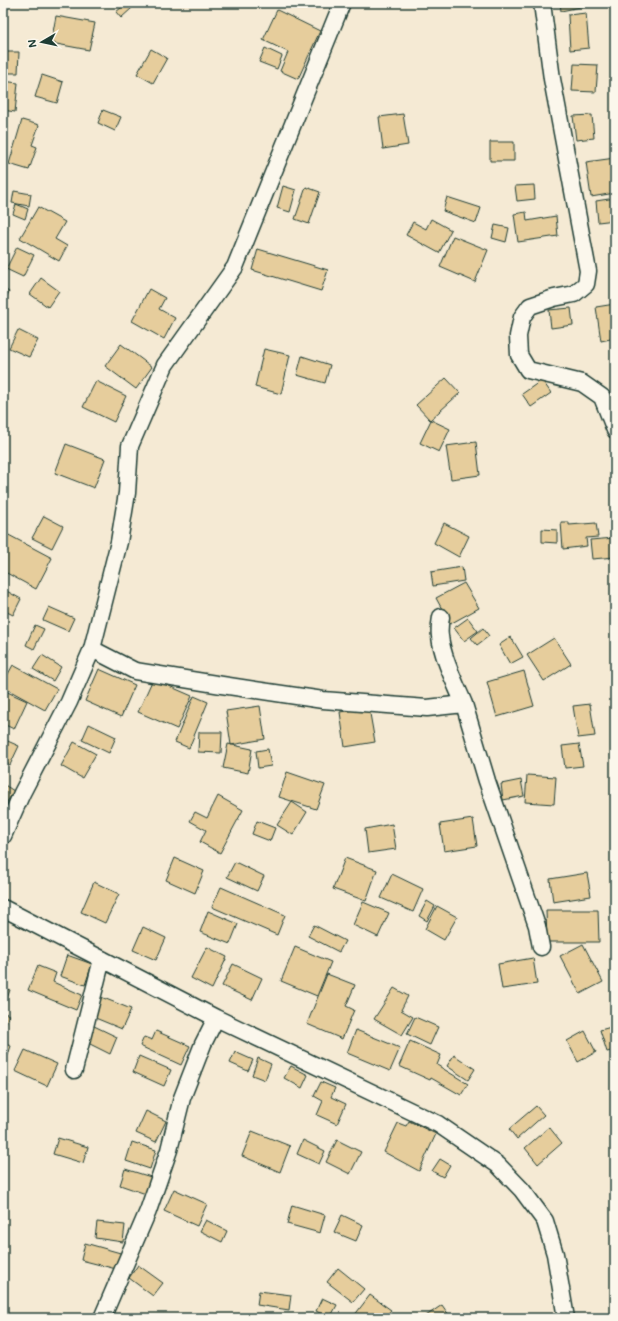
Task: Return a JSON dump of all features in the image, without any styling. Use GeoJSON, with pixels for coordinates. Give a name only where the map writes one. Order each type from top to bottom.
{"type":"FeatureCollection","features":[{"type":"Feature","properties":{"kind":"street"},"geometry":{"type":"LineString","coordinates":[[3,836],[22,794],[69,702],[92,649],[119,542],[127,493],[130,446],[165,365],[235,267],[342,3]]}},
{"type":"Feature","properties":{"kind":"street"},"geometry":{"type":"LineString","coordinates":[[542,3],[552,79],[588,271],[586,284],[574,294],[554,298],[530,306],[522,318],[518,336],[519,355],[528,370],[582,383],[602,397],[615,430]]}},
{"type":"Feature","properties":{"kind":"street"},"geometry":{"type":"LineString","coordinates":[[441,617],[440,636],[443,650],[464,704],[487,781],[537,926],[541,947]]}},
{"type":"Feature","properties":{"kind":"street"},"geometry":{"type":"LineString","coordinates":[[92,649],[135,671],[222,686],[323,700],[427,708],[464,704]]}},
{"type":"Feature","properties":{"kind":"street"},"geometry":{"type":"LineString","coordinates":[[3,908],[216,1018],[438,1124],[498,1165],[522,1190],[545,1221],[555,1254],[566,1318]]}},
{"type":"Feature","properties":{"kind":"street"},"geometry":{"type":"LineString","coordinates":[[74,1070],[102,959]]}},
{"type":"Feature","properties":{"kind":"street"},"geometry":{"type":"LineString","coordinates":[[102,1318],[148,1211],[169,1150],[182,1098],[203,1044],[216,1018]]}},
{"type":"Feature","properties":{"kind":"building"},"geometry":{"type":"Polygon","coordinates":[[[127,3],[132,8],[121,18],[116,12],[127,3]]]}},
{"type":"Feature","properties":{"kind":"building"},"geometry":{"type":"Polygon","coordinates":[[[560,3],[594,3],[595,4],[561,11],[560,3]]]}},
{"type":"Feature","properties":{"kind":"building"},"geometry":{"type":"Polygon","coordinates":[[[277,10],[320,31],[298,79],[280,71],[288,52],[263,40],[277,10]]]}},
{"type":"Feature","properties":{"kind":"building"},"geometry":{"type":"Polygon","coordinates":[[[586,13],[589,48],[570,50],[568,15],[586,13]]]}},
{"type":"Feature","properties":{"kind":"building"},"geometry":{"type":"Polygon","coordinates":[[[56,16],[95,23],[89,50],[51,43],[56,16]]]}},
{"type":"Feature","properties":{"kind":"building"},"geometry":{"type":"Polygon","coordinates":[[[265,48],[282,56],[277,69],[259,62],[265,48]]]}},
{"type":"Feature","properties":{"kind":"building"},"geometry":{"type":"Polygon","coordinates":[[[151,49],[167,58],[153,83],[137,74],[151,49]]]}},
{"type":"Feature","properties":{"kind":"building"},"geometry":{"type":"Polygon","coordinates":[[[3,52],[19,52],[18,73],[3,73],[3,52]]]}},
{"type":"Feature","properties":{"kind":"building"},"geometry":{"type":"Polygon","coordinates":[[[574,64],[598,65],[596,92],[572,91],[574,64]]]}},
{"type":"Feature","properties":{"kind":"building"},"geometry":{"type":"Polygon","coordinates":[[[42,75],[63,82],[57,103],[35,97],[42,75]]]}},
{"type":"Feature","properties":{"kind":"building"},"geometry":{"type":"Polygon","coordinates":[[[3,81],[18,83],[15,112],[3,110],[3,81]]]}},
{"type":"Feature","properties":{"kind":"building"},"geometry":{"type":"Polygon","coordinates":[[[103,110],[121,117],[115,131],[98,123],[103,110]]]}},
{"type":"Feature","properties":{"kind":"building"},"geometry":{"type":"Polygon","coordinates":[[[403,114],[408,145],[383,149],[379,117],[403,114]]]}},
{"type":"Feature","properties":{"kind":"building"},"geometry":{"type":"Polygon","coordinates":[[[592,115],[594,138],[576,140],[573,116],[592,115]]]}},
{"type":"Feature","properties":{"kind":"building"},"geometry":{"type":"Polygon","coordinates":[[[22,120],[39,125],[32,145],[37,147],[29,170],[9,164],[22,120]]]}},
{"type":"Feature","properties":{"kind":"building"},"geometry":{"type":"Polygon","coordinates":[[[490,142],[514,142],[514,161],[490,161],[490,142]]]}},
{"type":"Feature","properties":{"kind":"building"},"geometry":{"type":"Polygon","coordinates":[[[615,158],[615,193],[591,197],[586,162],[615,158]]]}},
{"type":"Feature","properties":{"kind":"building"},"geometry":{"type":"Polygon","coordinates":[[[534,185],[535,199],[517,201],[515,186],[534,185]]]}},
{"type":"Feature","properties":{"kind":"building"},"geometry":{"type":"Polygon","coordinates":[[[283,186],[296,190],[290,212],[277,208],[283,186]]]}},
{"type":"Feature","properties":{"kind":"building"},"geometry":{"type":"Polygon","coordinates":[[[306,187],[320,192],[309,224],[295,219],[306,187]]]}},
{"type":"Feature","properties":{"kind":"building"},"geometry":{"type":"Polygon","coordinates":[[[14,191],[31,194],[29,206],[12,203],[14,191]]]}},
{"type":"Feature","properties":{"kind":"building"},"geometry":{"type":"Polygon","coordinates":[[[447,197],[481,208],[476,223],[443,211],[447,197]]]}},
{"type":"Feature","properties":{"kind":"building"},"geometry":{"type":"Polygon","coordinates":[[[615,198],[615,220],[598,222],[596,201],[615,198]]]}},
{"type":"Feature","properties":{"kind":"building"},"geometry":{"type":"Polygon","coordinates":[[[16,204],[28,209],[25,219],[13,214],[16,204]]]}},
{"type":"Feature","properties":{"kind":"building"},"geometry":{"type":"Polygon","coordinates":[[[38,207],[65,222],[55,239],[67,246],[59,261],[20,238],[38,207]]]}},
{"type":"Feature","properties":{"kind":"building"},"geometry":{"type":"Polygon","coordinates":[[[526,212],[527,221],[556,216],[558,236],[518,242],[514,214],[526,212]]]}},
{"type":"Feature","properties":{"kind":"building"},"geometry":{"type":"Polygon","coordinates":[[[431,219],[451,230],[439,253],[406,235],[413,222],[426,229],[431,219]]]}},
{"type":"Feature","properties":{"kind":"building"},"geometry":{"type":"Polygon","coordinates":[[[495,225],[509,228],[506,242],[492,238],[495,225]]]}},
{"type":"Feature","properties":{"kind":"building"},"geometry":{"type":"Polygon","coordinates":[[[453,236],[488,250],[475,282],[440,267],[453,236]]]}},
{"type":"Feature","properties":{"kind":"building"},"geometry":{"type":"Polygon","coordinates":[[[17,247],[34,255],[23,277],[6,269],[17,247]]]}},
{"type":"Feature","properties":{"kind":"building"},"geometry":{"type":"Polygon","coordinates":[[[258,249],[328,270],[321,291],[252,270],[258,249]]]}},
{"type":"Feature","properties":{"kind":"building"},"geometry":{"type":"Polygon","coordinates":[[[41,278],[59,291],[48,307],[30,294],[41,278]]]}},
{"type":"Feature","properties":{"kind":"building"},"geometry":{"type":"Polygon","coordinates":[[[3,288],[9,292],[3,303],[3,288]]]}},
{"type":"Feature","properties":{"kind":"building"},"geometry":{"type":"Polygon","coordinates":[[[149,289],[165,298],[159,309],[175,318],[164,339],[132,321],[149,289]]]}},
{"type":"Feature","properties":{"kind":"building"},"geometry":{"type":"Polygon","coordinates":[[[615,304],[615,338],[601,341],[596,307],[615,304]]]}},
{"type":"Feature","properties":{"kind":"building"},"geometry":{"type":"Polygon","coordinates":[[[571,308],[573,325],[551,328],[549,310],[571,308]]]}},
{"type":"Feature","properties":{"kind":"building"},"geometry":{"type":"Polygon","coordinates":[[[18,330],[38,340],[29,357],[9,348],[18,330]]]}},
{"type":"Feature","properties":{"kind":"building"},"geometry":{"type":"Polygon","coordinates":[[[121,344],[152,367],[136,389],[105,366],[121,344]]]}},
{"type":"Feature","properties":{"kind":"building"},"geometry":{"type":"Polygon","coordinates":[[[264,349],[290,355],[281,394],[255,387],[264,349]]]}},
{"type":"Feature","properties":{"kind":"building"},"geometry":{"type":"Polygon","coordinates":[[[302,356],[330,365],[325,383],[297,375],[302,356]]]}},
{"type":"Feature","properties":{"kind":"building"},"geometry":{"type":"Polygon","coordinates":[[[446,378],[460,393],[430,420],[416,405],[446,378]]]}},
{"type":"Feature","properties":{"kind":"building"},"geometry":{"type":"Polygon","coordinates":[[[542,380],[551,393],[531,407],[522,394],[542,380]]]}},
{"type":"Feature","properties":{"kind":"building"},"geometry":{"type":"Polygon","coordinates":[[[96,381],[126,396],[114,422],[83,407],[96,381]]]}},
{"type":"Feature","properties":{"kind":"building"},"geometry":{"type":"Polygon","coordinates":[[[431,420],[450,429],[439,452],[420,443],[431,420]]]}},
{"type":"Feature","properties":{"kind":"building"},"geometry":{"type":"Polygon","coordinates":[[[476,442],[480,475],[451,479],[446,446],[476,442]]]}},
{"type":"Feature","properties":{"kind":"building"},"geometry":{"type":"Polygon","coordinates":[[[66,444],[105,459],[94,488],[55,473],[66,444]]]}},
{"type":"Feature","properties":{"kind":"building"},"geometry":{"type":"Polygon","coordinates":[[[44,516],[63,526],[52,548],[32,538],[44,516]]]}},
{"type":"Feature","properties":{"kind":"building"},"geometry":{"type":"Polygon","coordinates":[[[561,522],[569,522],[569,525],[596,523],[598,537],[586,538],[587,546],[563,549],[561,522]]]}},
{"type":"Feature","properties":{"kind":"building"},"geometry":{"type":"Polygon","coordinates":[[[444,523],[469,536],[459,557],[434,543],[444,523]]]}},
{"type":"Feature","properties":{"kind":"building"},"geometry":{"type":"Polygon","coordinates":[[[542,529],[557,530],[557,543],[542,542],[542,529]]]}},
{"type":"Feature","properties":{"kind":"building"},"geometry":{"type":"Polygon","coordinates":[[[3,532],[52,558],[36,589],[3,571],[3,532]]]}},
{"type":"Feature","properties":{"kind":"building"},"geometry":{"type":"Polygon","coordinates":[[[615,538],[615,557],[592,559],[590,540],[615,538]]]}},
{"type":"Feature","properties":{"kind":"building"},"geometry":{"type":"Polygon","coordinates":[[[462,567],[464,581],[433,586],[431,572],[462,567]]]}},
{"type":"Feature","properties":{"kind":"building"},"geometry":{"type":"Polygon","coordinates":[[[464,583],[479,608],[450,624],[436,598],[464,583]]]}},
{"type":"Feature","properties":{"kind":"building"},"geometry":{"type":"Polygon","coordinates":[[[3,589],[21,599],[13,615],[3,610],[3,589]]]}},
{"type":"Feature","properties":{"kind":"building"},"geometry":{"type":"Polygon","coordinates":[[[49,607],[74,618],[68,631],[43,620],[49,607]]]}},
{"type":"Feature","properties":{"kind":"building"},"geometry":{"type":"Polygon","coordinates":[[[468,618],[478,631],[464,641],[454,628],[468,618]]]}},
{"type":"Feature","properties":{"kind":"building"},"geometry":{"type":"Polygon","coordinates":[[[35,625],[44,629],[34,649],[26,645],[35,625]]]}},
{"type":"Feature","properties":{"kind":"building"},"geometry":{"type":"Polygon","coordinates":[[[483,628],[489,636],[477,645],[471,638],[483,628]]]}},
{"type":"Feature","properties":{"kind":"building"},"geometry":{"type":"Polygon","coordinates":[[[511,637],[523,657],[510,664],[499,645],[511,637]]]}},
{"type":"Feature","properties":{"kind":"building"},"geometry":{"type":"Polygon","coordinates":[[[554,638],[571,664],[544,681],[527,655],[554,638]]]}},
{"type":"Feature","properties":{"kind":"building"},"geometry":{"type":"Polygon","coordinates":[[[42,655],[61,667],[53,681],[33,669],[42,655]]]}},
{"type":"Feature","properties":{"kind":"building"},"geometry":{"type":"Polygon","coordinates":[[[13,665],[57,689],[45,710],[3,687],[3,683],[13,665]]]}},
{"type":"Feature","properties":{"kind":"building"},"geometry":{"type":"Polygon","coordinates":[[[99,669],[135,685],[121,717],[85,701],[99,669]]]}},
{"type":"Feature","properties":{"kind":"building"},"geometry":{"type":"Polygon","coordinates":[[[524,671],[534,706],[497,717],[487,682],[524,671]]]}},
{"type":"Feature","properties":{"kind":"building"},"geometry":{"type":"Polygon","coordinates":[[[153,679],[192,696],[177,729],[138,712],[153,679]]]}},
{"type":"Feature","properties":{"kind":"building"},"geometry":{"type":"Polygon","coordinates":[[[3,690],[27,701],[14,729],[3,724],[3,690]]]}},
{"type":"Feature","properties":{"kind":"building"},"geometry":{"type":"Polygon","coordinates":[[[194,696],[208,702],[189,748],[175,742],[194,696]]]}},
{"type":"Feature","properties":{"kind":"building"},"geometry":{"type":"Polygon","coordinates":[[[590,704],[595,736],[578,738],[573,706],[590,704]]]}},
{"type":"Feature","properties":{"kind":"building"},"geometry":{"type":"Polygon","coordinates":[[[260,706],[265,739],[231,745],[226,711],[260,706]]]}},
{"type":"Feature","properties":{"kind":"building"},"geometry":{"type":"Polygon","coordinates":[[[369,708],[375,742],[345,747],[340,712],[369,708]]]}},
{"type":"Feature","properties":{"kind":"building"},"geometry":{"type":"Polygon","coordinates":[[[89,724],[116,737],[109,753],[82,740],[89,724]]]}},
{"type":"Feature","properties":{"kind":"building"},"geometry":{"type":"Polygon","coordinates":[[[199,732],[222,732],[221,753],[198,752],[199,732]]]}},
{"type":"Feature","properties":{"kind":"building"},"geometry":{"type":"Polygon","coordinates":[[[3,739],[19,746],[10,765],[3,761],[3,739]]]}},
{"type":"Feature","properties":{"kind":"building"},"geometry":{"type":"Polygon","coordinates":[[[74,742],[96,754],[82,778],[61,766],[74,742]]]}},
{"type":"Feature","properties":{"kind":"building"},"geometry":{"type":"Polygon","coordinates":[[[228,744],[252,749],[248,773],[223,768],[228,744]]]}},
{"type":"Feature","properties":{"kind":"building"},"geometry":{"type":"Polygon","coordinates":[[[579,744],[583,766],[565,768],[562,746],[579,744]]]}},
{"type":"Feature","properties":{"kind":"building"},"geometry":{"type":"Polygon","coordinates":[[[268,749],[271,766],[258,768],[256,751],[268,749]]]}},
{"type":"Feature","properties":{"kind":"building"},"geometry":{"type":"Polygon","coordinates":[[[287,772],[325,785],[316,809],[279,797],[287,772]]]}},
{"type":"Feature","properties":{"kind":"building"},"geometry":{"type":"Polygon","coordinates":[[[527,775],[556,777],[554,804],[525,802],[527,775]]]}},
{"type":"Feature","properties":{"kind":"building"},"geometry":{"type":"Polygon","coordinates":[[[521,780],[524,796],[503,800],[501,784],[521,780]]]}},
{"type":"Feature","properties":{"kind":"building"},"geometry":{"type":"Polygon","coordinates":[[[3,784],[14,791],[5,805],[3,804],[3,784]]]}},
{"type":"Feature","properties":{"kind":"building"},"geometry":{"type":"Polygon","coordinates":[[[218,796],[243,810],[220,853],[200,842],[206,830],[190,821],[195,812],[207,818],[218,796]]]}},
{"type":"Feature","properties":{"kind":"building"},"geometry":{"type":"Polygon","coordinates":[[[292,802],[307,812],[293,835],[277,825],[292,802]]]}},
{"type":"Feature","properties":{"kind":"building"},"geometry":{"type":"Polygon","coordinates":[[[473,819],[477,846],[444,851],[440,824],[473,819]]]}},
{"type":"Feature","properties":{"kind":"building"},"geometry":{"type":"Polygon","coordinates":[[[257,821],[275,828],[270,841],[252,834],[257,821]]]}},
{"type":"Feature","properties":{"kind":"building"},"geometry":{"type":"Polygon","coordinates":[[[392,824],[396,849],[368,853],[365,829],[392,824]]]}},
{"type":"Feature","properties":{"kind":"building"},"geometry":{"type":"Polygon","coordinates":[[[175,858],[204,871],[195,893],[166,880],[175,858]]]}},
{"type":"Feature","properties":{"kind":"building"},"geometry":{"type":"Polygon","coordinates":[[[345,858],[377,870],[366,901],[333,889],[345,858]]]}},
{"type":"Feature","properties":{"kind":"building"},"geometry":{"type":"Polygon","coordinates":[[[235,862],[264,876],[257,891],[227,877],[235,862]]]}},
{"type":"Feature","properties":{"kind":"building"},"geometry":{"type":"Polygon","coordinates":[[[587,873],[591,896],[553,902],[550,879],[587,873]]]}},
{"type":"Feature","properties":{"kind":"building"},"geometry":{"type":"Polygon","coordinates":[[[392,874],[423,889],[413,912],[381,898],[392,874]]]}},
{"type":"Feature","properties":{"kind":"building"},"geometry":{"type":"Polygon","coordinates":[[[94,882],[119,894],[105,923],[81,912],[94,882]]]}},
{"type":"Feature","properties":{"kind":"building"},"geometry":{"type":"Polygon","coordinates":[[[221,887],[285,915],[277,935],[212,907],[221,887]]]}},
{"type":"Feature","properties":{"kind":"building"},"geometry":{"type":"Polygon","coordinates":[[[427,901],[435,906],[427,921],[419,916],[427,901]]]}},
{"type":"Feature","properties":{"kind":"building"},"geometry":{"type":"Polygon","coordinates":[[[363,902],[389,913],[378,937],[353,925],[363,902]]]}},
{"type":"Feature","properties":{"kind":"building"},"geometry":{"type":"Polygon","coordinates":[[[437,906],[457,917],[444,940],[425,929],[437,906]]]}},
{"type":"Feature","properties":{"kind":"building"},"geometry":{"type":"Polygon","coordinates":[[[546,910],[598,910],[599,942],[547,942],[546,910]]]}},
{"type":"Feature","properties":{"kind":"building"},"geometry":{"type":"Polygon","coordinates":[[[208,911],[238,924],[230,944],[200,932],[208,911]]]}},
{"type":"Feature","properties":{"kind":"building"},"geometry":{"type":"Polygon","coordinates":[[[314,925],[345,941],[339,952],[308,936],[314,925]]]}},
{"type":"Feature","properties":{"kind":"building"},"geometry":{"type":"Polygon","coordinates":[[[143,927],[166,938],[156,960],[133,950],[143,927]]]}},
{"type":"Feature","properties":{"kind":"building"},"geometry":{"type":"Polygon","coordinates":[[[583,944],[603,982],[580,994],[560,956],[583,944]]]}},
{"type":"Feature","properties":{"kind":"building"},"geometry":{"type":"Polygon","coordinates":[[[207,947],[227,957],[212,989],[191,978],[207,947]]]}},
{"type":"Feature","properties":{"kind":"building"},"geometry":{"type":"Polygon","coordinates":[[[295,947],[331,962],[317,996],[281,981],[295,947]]]}},
{"type":"Feature","properties":{"kind":"building"},"geometry":{"type":"Polygon","coordinates":[[[67,955],[92,964],[85,985],[60,976],[67,955]]]}},
{"type":"Feature","properties":{"kind":"building"},"geometry":{"type":"Polygon","coordinates":[[[533,958],[537,984],[502,989],[498,964],[533,958]]]}},
{"type":"Feature","properties":{"kind":"building"},"geometry":{"type":"Polygon","coordinates":[[[233,964],[262,978],[252,1000],[222,986],[233,964]]]}},
{"type":"Feature","properties":{"kind":"building"},"geometry":{"type":"Polygon","coordinates":[[[38,966],[56,973],[53,982],[82,995],[76,1010],[28,990],[38,966]]]}},
{"type":"Feature","properties":{"kind":"building"},"geometry":{"type":"Polygon","coordinates":[[[327,974],[355,985],[346,1006],[354,1010],[342,1039],[307,1024],[327,974]]]}},
{"type":"Feature","properties":{"kind":"building"},"geometry":{"type":"Polygon","coordinates":[[[3,987],[10,990],[5,1004],[3,1004],[3,987]]]}},
{"type":"Feature","properties":{"kind":"building"},"geometry":{"type":"Polygon","coordinates":[[[394,988],[408,996],[401,1010],[413,1017],[402,1035],[374,1019],[394,988]]]}},
{"type":"Feature","properties":{"kind":"building"},"geometry":{"type":"Polygon","coordinates":[[[101,997],[131,1009],[122,1029],[93,1017],[101,997]]]}},
{"type":"Feature","properties":{"kind":"building"},"geometry":{"type":"Polygon","coordinates":[[[3,1012],[9,1015],[3,1030],[3,1012]]]}},
{"type":"Feature","properties":{"kind":"building"},"geometry":{"type":"Polygon","coordinates":[[[415,1017],[438,1027],[430,1045],[407,1034],[415,1017]]]}},
{"type":"Feature","properties":{"kind":"building"},"geometry":{"type":"Polygon","coordinates":[[[92,1025],[117,1037],[110,1054],[84,1041],[92,1025]]]}},
{"type":"Feature","properties":{"kind":"building"},"geometry":{"type":"Polygon","coordinates":[[[615,1026],[615,1050],[607,1052],[600,1030],[615,1026]]]}},
{"type":"Feature","properties":{"kind":"building"},"geometry":{"type":"Polygon","coordinates":[[[356,1030],[400,1048],[390,1071],[347,1053],[356,1030]]]}},
{"type":"Feature","properties":{"kind":"building"},"geometry":{"type":"Polygon","coordinates":[[[156,1031],[190,1046],[181,1065],[140,1046],[144,1037],[152,1040],[156,1031]]]}},
{"type":"Feature","properties":{"kind":"building"},"geometry":{"type":"Polygon","coordinates":[[[585,1031],[596,1052],[578,1062],[567,1041],[585,1031]]]}},
{"type":"Feature","properties":{"kind":"building"},"geometry":{"type":"Polygon","coordinates":[[[410,1041],[441,1055],[437,1065],[468,1084],[461,1095],[431,1078],[430,1080],[399,1066],[410,1041]]]}},
{"type":"Feature","properties":{"kind":"building"},"geometry":{"type":"Polygon","coordinates":[[[3,1043],[11,1046],[5,1064],[3,1064],[3,1043]]]}},
{"type":"Feature","properties":{"kind":"building"},"geometry":{"type":"Polygon","coordinates":[[[25,1050],[57,1064],[47,1086],[15,1071],[25,1050]]]}},
{"type":"Feature","properties":{"kind":"building"},"geometry":{"type":"Polygon","coordinates":[[[235,1052],[253,1060],[248,1071],[230,1063],[235,1052]]]}},
{"type":"Feature","properties":{"kind":"building"},"geometry":{"type":"Polygon","coordinates":[[[454,1055],[475,1069],[468,1080],[447,1066],[454,1055]]]}},
{"type":"Feature","properties":{"kind":"building"},"geometry":{"type":"Polygon","coordinates":[[[139,1056],[171,1070],[164,1086],[133,1072],[139,1056]]]}},
{"type":"Feature","properties":{"kind":"building"},"geometry":{"type":"Polygon","coordinates":[[[258,1058],[271,1064],[265,1080],[252,1075],[258,1058]]]}},
{"type":"Feature","properties":{"kind":"building"},"geometry":{"type":"Polygon","coordinates":[[[291,1066],[308,1075],[302,1088],[284,1078],[291,1066]]]}},
{"type":"Feature","properties":{"kind":"building"},"geometry":{"type":"Polygon","coordinates":[[[321,1082],[335,1088],[331,1097],[346,1104],[337,1124],[317,1115],[323,1101],[314,1096],[321,1082]]]}},
{"type":"Feature","properties":{"kind":"building"},"geometry":{"type":"Polygon","coordinates":[[[536,1106],[544,1115],[517,1139],[509,1129],[536,1106]]]}},
{"type":"Feature","properties":{"kind":"building"},"geometry":{"type":"Polygon","coordinates":[[[146,1111],[166,1121],[156,1142],[136,1133],[146,1111]]]}},
{"type":"Feature","properties":{"kind":"building"},"geometry":{"type":"Polygon","coordinates":[[[409,1121],[436,1134],[419,1171],[384,1152],[398,1123],[406,1126],[409,1121]]]}},
{"type":"Feature","properties":{"kind":"building"},"geometry":{"type":"Polygon","coordinates":[[[549,1127],[562,1143],[538,1164],[525,1148],[549,1127]]]}},
{"type":"Feature","properties":{"kind":"building"},"geometry":{"type":"Polygon","coordinates":[[[252,1131],[290,1146],[280,1172],[242,1156],[252,1131]]]}},
{"type":"Feature","properties":{"kind":"building"},"geometry":{"type":"Polygon","coordinates":[[[58,1138],[88,1147],[83,1163],[53,1154],[58,1138]]]}},
{"type":"Feature","properties":{"kind":"building"},"geometry":{"type":"Polygon","coordinates":[[[303,1140],[325,1151],[319,1164],[297,1154],[303,1140]]]}},
{"type":"Feature","properties":{"kind":"building"},"geometry":{"type":"Polygon","coordinates":[[[337,1140],[361,1152],[350,1174],[326,1162],[337,1140]]]}},
{"type":"Feature","properties":{"kind":"building"},"geometry":{"type":"Polygon","coordinates":[[[132,1142],[156,1150],[150,1169],[126,1161],[132,1142]]]}},
{"type":"Feature","properties":{"kind":"building"},"geometry":{"type":"Polygon","coordinates":[[[440,1159],[450,1165],[443,1177],[432,1171],[440,1159]]]}},
{"type":"Feature","properties":{"kind":"building"},"geometry":{"type":"Polygon","coordinates":[[[125,1169],[151,1177],[146,1194],[120,1185],[125,1169]]]}},
{"type":"Feature","properties":{"kind":"building"},"geometry":{"type":"Polygon","coordinates":[[[174,1189],[207,1204],[197,1226],[164,1211],[174,1189]]]}},
{"type":"Feature","properties":{"kind":"building"},"geometry":{"type":"Polygon","coordinates":[[[292,1205],[325,1215],[320,1233],[287,1224],[292,1205]]]}},
{"type":"Feature","properties":{"kind":"building"},"geometry":{"type":"Polygon","coordinates":[[[342,1215],[363,1225],[356,1241],[334,1232],[342,1215]]]}},
{"type":"Feature","properties":{"kind":"building"},"geometry":{"type":"Polygon","coordinates":[[[206,1220],[227,1231],[222,1242],[200,1231],[206,1220]]]}},
{"type":"Feature","properties":{"kind":"building"},"geometry":{"type":"Polygon","coordinates":[[[97,1222],[125,1225],[123,1242],[95,1238],[97,1222]]]}},
{"type":"Feature","properties":{"kind":"building"},"geometry":{"type":"Polygon","coordinates":[[[85,1243],[124,1254],[120,1270],[81,1260],[85,1243]]]}},
{"type":"Feature","properties":{"kind":"building"},"geometry":{"type":"Polygon","coordinates":[[[138,1265],[163,1283],[153,1296],[129,1278],[138,1265]]]}},
{"type":"Feature","properties":{"kind":"building"},"geometry":{"type":"Polygon","coordinates":[[[338,1268],[364,1289],[353,1302],[327,1282],[338,1268]]]}},
{"type":"Feature","properties":{"kind":"building"},"geometry":{"type":"Polygon","coordinates":[[[259,1291],[291,1295],[289,1310],[257,1305],[259,1291]]]}},
{"type":"Feature","properties":{"kind":"building"},"geometry":{"type":"Polygon","coordinates":[[[370,1295],[391,1310],[385,1318],[356,1318],[354,1316],[370,1295]]]}},
{"type":"Feature","properties":{"kind":"building"},"geometry":{"type":"Polygon","coordinates":[[[322,1298],[337,1305],[330,1318],[316,1311],[322,1298]]]}},
{"type":"Feature","properties":{"kind":"building"},"geometry":{"type":"Polygon","coordinates":[[[442,1305],[451,1318],[427,1318],[426,1316],[442,1305]]]}}]}
